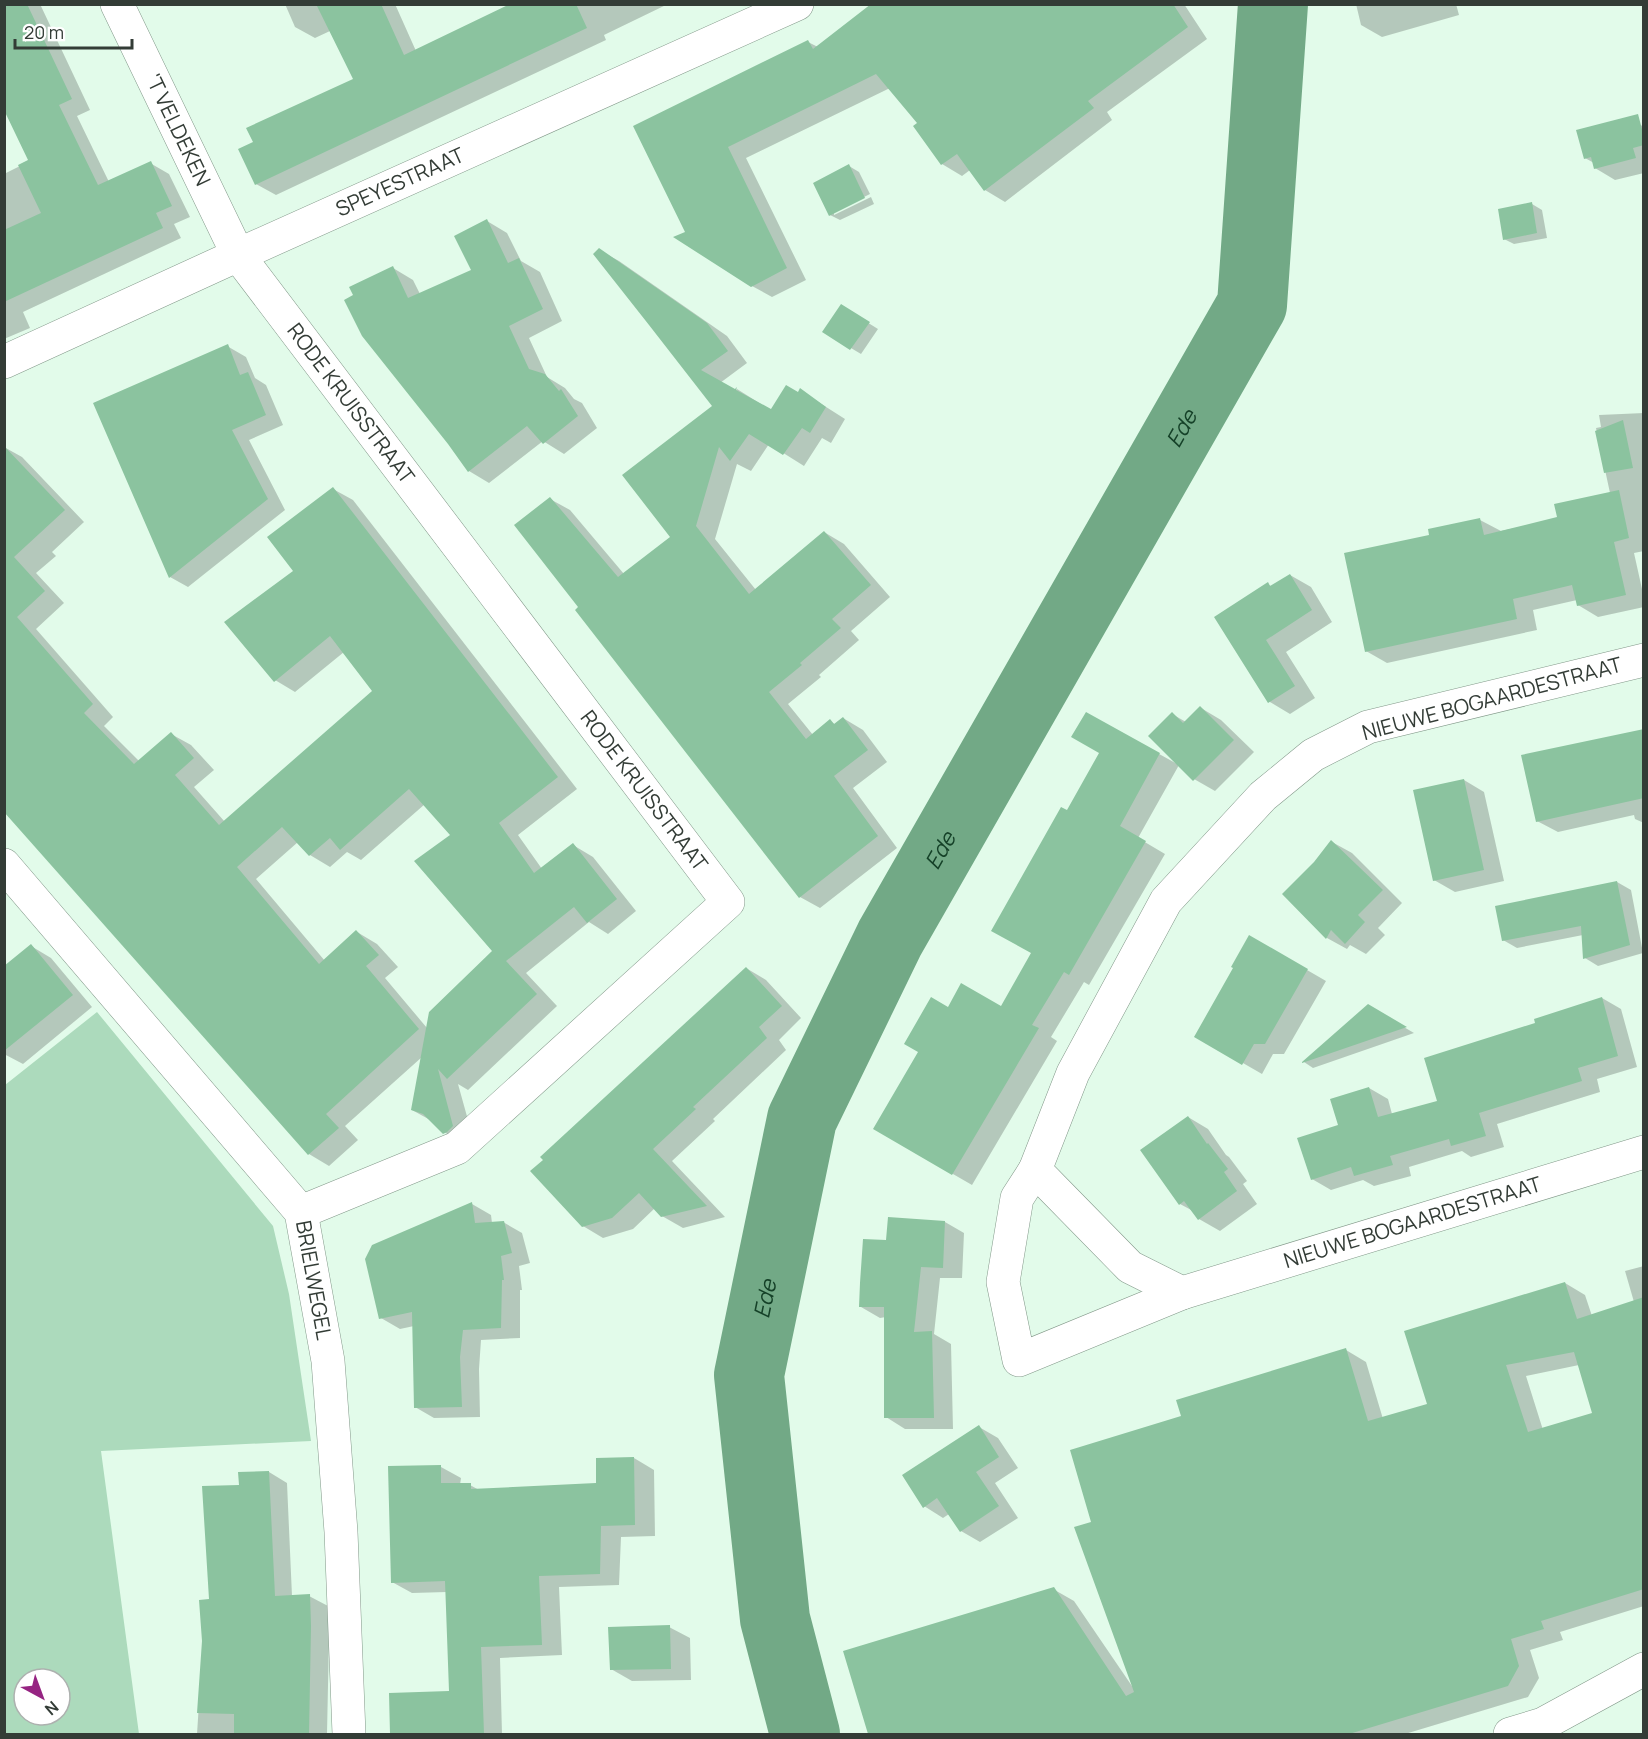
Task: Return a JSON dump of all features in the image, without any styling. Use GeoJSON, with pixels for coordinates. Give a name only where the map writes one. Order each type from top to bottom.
{"type":"FeatureCollection","features":[{"type":"Feature","properties":{"kind":"street","name":"'T VELDEKEN"},"geometry":{"type":"LineString","coordinates":[[117,4],[238,255]]}},
{"type":"Feature","properties":{"kind":"street","name":"SPEYESTRAAT"},"geometry":{"type":"LineString","coordinates":[[4,362],[797,4]]}},
{"type":"Feature","properties":{"kind":"street","name":"RODE KRUISSTRAAT"},"geometry":{"type":"LineString","coordinates":[[238,255],[728,902],[457,1148],[302,1212]]}},
{"type":"Feature","properties":{"kind":"street","name":"NIEUWE BOGAARDESTRAAT"},"geometry":{"type":"LineString","coordinates":[[1644,660],[1368,727],[1313,755],[1263,796],[1166,901],[1073,1073],[1035,1170],[1017,1198],[1003,1282],[1019,1360],[1182,1293],[1644,1152]]}},
{"type":"Feature","properties":{"kind":"street","name":"BRIELWEGEL"},"geometry":{"type":"LineString","coordinates":[[4,865],[302,1212],[328,1361],[341,1532],[349,1734]]}},
{"type":"Feature","properties":{"kind":"street"},"geometry":{"type":"LineString","coordinates":[[1035,1170],[1130,1267],[1182,1293]]}},
{"type":"Feature","properties":{"kind":"street"},"geometry":{"type":"LineString","coordinates":[[1510,1734],[1544,1724],[1644,1669]]}},
{"type":"Feature","properties":{"kind":"green space"},"geometry":{"type":"Polygon","coordinates":[[[97,1012],[273,1226],[289,1294],[311,1441],[101,1451],[139,1734],[5,1734],[5,1085],[97,1012]]]}},
{"type":"Feature","properties":{"kind":"building"},"geometry":{"type":"Polygon","coordinates":[[[4,4],[27,4],[72,99],[59,105],[98,185],[151,161],[172,206],[156,213],[163,228],[4,302],[4,230],[41,213],[18,165],[28,160],[4,110],[4,4]]]}},
{"type":"Feature","properties":{"kind":"building"},"geometry":{"type":"Polygon","coordinates":[[[316,4],[381,4],[404,55],[510,4],[576,4],[587,28],[255,185],[238,149],[253,142],[246,128],[353,79],[316,4]]]}},
{"type":"Feature","properties":{"kind":"building"},"geometry":{"type":"Polygon","coordinates":[[[871,4],[1173,4],[1188,27],[1088,101],[1094,108],[984,191],[957,154],[941,165],[913,126],[917,123],[876,74],[728,147],[787,268],[751,287],[673,237],[685,232],[633,126],[808,40],[813,49],[871,4]]]}},
{"type":"Feature","properties":{"kind":"building"},"geometry":{"type":"Polygon","coordinates":[[[1638,114],[1644,145],[1633,148],[1636,158],[1594,169],[1591,157],[1584,159],[1576,130],[1638,114]]]}},
{"type":"Feature","properties":{"kind":"building"},"geometry":{"type":"Polygon","coordinates":[[[849,164],[865,198],[829,216],[813,183],[849,164]]]}},
{"type":"Feature","properties":{"kind":"building"},"geometry":{"type":"Polygon","coordinates":[[[1532,202],[1537,233],[1503,240],[1498,209],[1532,202]]]}},
{"type":"Feature","properties":{"kind":"building"},"geometry":{"type":"Polygon","coordinates":[[[487,219],[508,263],[519,258],[543,309],[509,326],[529,369],[545,374],[559,391],[561,389],[578,416],[543,444],[527,426],[468,472],[362,336],[344,300],[353,295],[349,287],[393,266],[408,298],[471,270],[454,236],[487,219]]]}},
{"type":"Feature","properties":{"kind":"building"},"geometry":{"type":"Polygon","coordinates":[[[599,248],[707,323],[728,351],[701,370],[735,389],[737,387],[736,390],[771,409],[786,385],[798,392],[800,388],[826,407],[810,433],[802,428],[783,455],[749,434],[730,461],[719,447],[696,526],[749,594],[824,531],[871,585],[832,619],[841,628],[769,692],[806,739],[830,719],[834,724],[843,717],[868,750],[834,776],[878,836],[799,898],[575,610],[578,607],[514,525],[550,497],[618,577],[670,537],[622,475],[712,406],[593,254],[599,248]]]}},
{"type":"Feature","properties":{"kind":"building"},"geometry":{"type":"Polygon","coordinates":[[[841,304],[870,322],[850,350],[822,332],[841,304]]]}},
{"type":"Feature","properties":{"kind":"building"},"geometry":{"type":"Polygon","coordinates":[[[228,344],[240,375],[248,372],[266,415],[232,430],[268,499],[169,578],[93,403],[228,344]]]}},
{"type":"Feature","properties":{"kind":"building"},"geometry":{"type":"Polygon","coordinates":[[[1623,420],[1633,468],[1604,473],[1595,431],[1623,420]]]}},
{"type":"Feature","properties":{"kind":"building"},"geometry":{"type":"Polygon","coordinates":[[[4,446],[65,510],[14,557],[45,591],[17,617],[93,704],[84,713],[134,764],[171,732],[194,758],[175,775],[219,825],[372,691],[330,636],[274,682],[224,622],[293,571],[267,537],[333,487],[558,777],[499,823],[534,873],[573,843],[617,899],[587,923],[574,907],[506,961],[537,994],[447,1079],[438,1069],[453,1126],[447,1132],[443,1134],[423,1114],[411,1110],[429,1012],[492,951],[414,861],[450,835],[409,789],[340,850],[330,838],[309,856],[282,827],[237,867],[319,964],[356,930],[379,955],[366,966],[419,1029],[326,1114],[339,1128],[308,1155],[4,812],[4,446]]]}},
{"type":"Feature","properties":{"kind":"building"},"geometry":{"type":"Polygon","coordinates":[[[1619,490],[1629,538],[1614,542],[1626,595],[1577,606],[1572,585],[1513,599],[1517,619],[1365,652],[1344,553],[1429,535],[1428,529],[1480,518],[1484,535],[1557,517],[1554,504],[1619,490]]]}},
{"type":"Feature","properties":{"kind":"building"},"geometry":{"type":"Polygon","coordinates":[[[1290,574],[1312,610],[1266,640],[1295,686],[1268,703],[1214,617],[1268,582],[1270,586],[1290,574]]]}},
{"type":"Feature","properties":{"kind":"building"},"geometry":{"type":"Polygon","coordinates":[[[1200,706],[1234,740],[1193,781],[1148,736],[1172,712],[1183,723],[1200,706]]]}},
{"type":"Feature","properties":{"kind":"building"},"geometry":{"type":"Polygon","coordinates":[[[1086,712],[1160,753],[1120,826],[1146,841],[1069,975],[1064,972],[1032,1025],[1039,1028],[952,1175],[873,1129],[918,1052],[904,1044],[931,997],[948,1007],[961,983],[1001,1006],[1031,953],[991,931],[1061,807],[1067,810],[1099,753],[1071,737],[1086,712]]]}},
{"type":"Feature","properties":{"kind":"building"},"geometry":{"type":"Polygon","coordinates":[[[1644,729],[1644,798],[1536,822],[1521,755],[1644,729]]]}},
{"type":"Feature","properties":{"kind":"building"},"geometry":{"type":"Polygon","coordinates":[[[1464,779],[1484,870],[1433,881],[1413,790],[1464,779]]]}},
{"type":"Feature","properties":{"kind":"building"},"geometry":{"type":"Polygon","coordinates":[[[1331,840],[1383,890],[1358,915],[1365,922],[1345,944],[1331,930],[1326,939],[1282,894],[1314,862],[1331,840]]]}},
{"type":"Feature","properties":{"kind":"building"},"geometry":{"type":"Polygon","coordinates":[[[1617,881],[1630,945],[1583,959],[1581,926],[1502,941],[1495,906],[1617,881]]]}},
{"type":"Feature","properties":{"kind":"building"},"geometry":{"type":"Polygon","coordinates":[[[1249,935],[1308,969],[1265,1044],[1254,1044],[1242,1065],[1194,1037],[1249,935]]]}},
{"type":"Feature","properties":{"kind":"building"},"geometry":{"type":"Polygon","coordinates":[[[31,944],[73,995],[4,1051],[4,966],[31,944]]]}},
{"type":"Feature","properties":{"kind":"building"},"geometry":{"type":"Polygon","coordinates":[[[746,967],[782,1006],[759,1027],[767,1038],[693,1107],[696,1109],[653,1149],[707,1206],[661,1217],[639,1193],[612,1218],[582,1227],[530,1171],[543,1160],[540,1157],[746,967]]]}},
{"type":"Feature","properties":{"kind":"building"},"geometry":{"type":"Polygon","coordinates":[[[1602,997],[1618,1056],[1578,1068],[1582,1081],[1479,1113],[1486,1136],[1451,1146],[1449,1139],[1390,1156],[1393,1165],[1354,1176],[1351,1167],[1311,1180],[1297,1138],[1338,1125],[1330,1099],[1369,1087],[1378,1117],[1437,1101],[1424,1058],[1535,1023],[1534,1019],[1602,997]]]}},
{"type":"Feature","properties":{"kind":"building"},"geometry":{"type":"Polygon","coordinates":[[[1368,1004],[1407,1027],[1302,1063],[1302,1062],[1368,1004]]]}},
{"type":"Feature","properties":{"kind":"building"},"geometry":{"type":"Polygon","coordinates":[[[1188,1116],[1228,1169],[1224,1172],[1237,1191],[1198,1220],[1184,1201],[1179,1205],[1140,1150],[1188,1116]]]}},
{"type":"Feature","properties":{"kind":"building"},"geometry":{"type":"Polygon","coordinates":[[[472,1202],[475,1223],[504,1221],[512,1253],[501,1256],[504,1280],[502,1280],[501,1328],[463,1330],[460,1357],[462,1407],[414,1408],[412,1312],[379,1319],[365,1259],[372,1245],[472,1202]]]}},
{"type":"Feature","properties":{"kind":"building"},"geometry":{"type":"Polygon","coordinates":[[[888,1217],[945,1221],[943,1268],[921,1267],[914,1332],[932,1331],[934,1418],[884,1418],[884,1307],[859,1307],[863,1239],[886,1240],[888,1217]]]}},
{"type":"Feature","properties":{"kind":"building"},"geometry":{"type":"Polygon","coordinates":[[[1565,1282],[1577,1319],[1644,1297],[1644,1589],[1541,1621],[1544,1629],[1511,1639],[1519,1666],[1508,1686],[1349,1734],[868,1734],[843,1651],[1054,1587],[1126,1696],[1134,1692],[1074,1527],[1091,1522],[1070,1450],[1181,1416],[1176,1400],[1346,1348],[1368,1421],[1427,1404],[1404,1331],[1565,1282]],[[1574,1352],[1506,1365],[1528,1432],[1592,1413],[1574,1352]]]}},
{"type":"Feature","properties":{"kind":"building"},"geometry":{"type":"Polygon","coordinates":[[[979,1425],[999,1457],[976,1472],[999,1506],[960,1532],[937,1498],[923,1508],[902,1475],[979,1425]]]}},
{"type":"Feature","properties":{"kind":"building"},"geometry":{"type":"Polygon","coordinates":[[[634,1457],[635,1525],[601,1526],[600,1574],[539,1576],[542,1645],[481,1647],[484,1734],[390,1734],[389,1693],[449,1691],[445,1581],[391,1583],[388,1466],[441,1465],[441,1483],[471,1483],[471,1489],[596,1483],[596,1458],[634,1457]]]}},
{"type":"Feature","properties":{"kind":"building"},"geometry":{"type":"Polygon","coordinates":[[[269,1471],[275,1596],[310,1594],[309,1734],[234,1734],[234,1714],[197,1713],[202,1641],[199,1600],[209,1599],[202,1486],[239,1485],[238,1472],[269,1471]]]}},
{"type":"Feature","properties":{"kind":"building"},"geometry":{"type":"Polygon","coordinates":[[[670,1625],[671,1669],[610,1670],[608,1627],[670,1625]]]}},
{"type":"Feature","properties":{"kind":"waterway","name":"Ede"},"geometry":{"type":"LineString","coordinates":[[805,1734],[775,1619],[749,1375],[802,1119],[890,938],[1252,305],[1273,4]]}}]}
